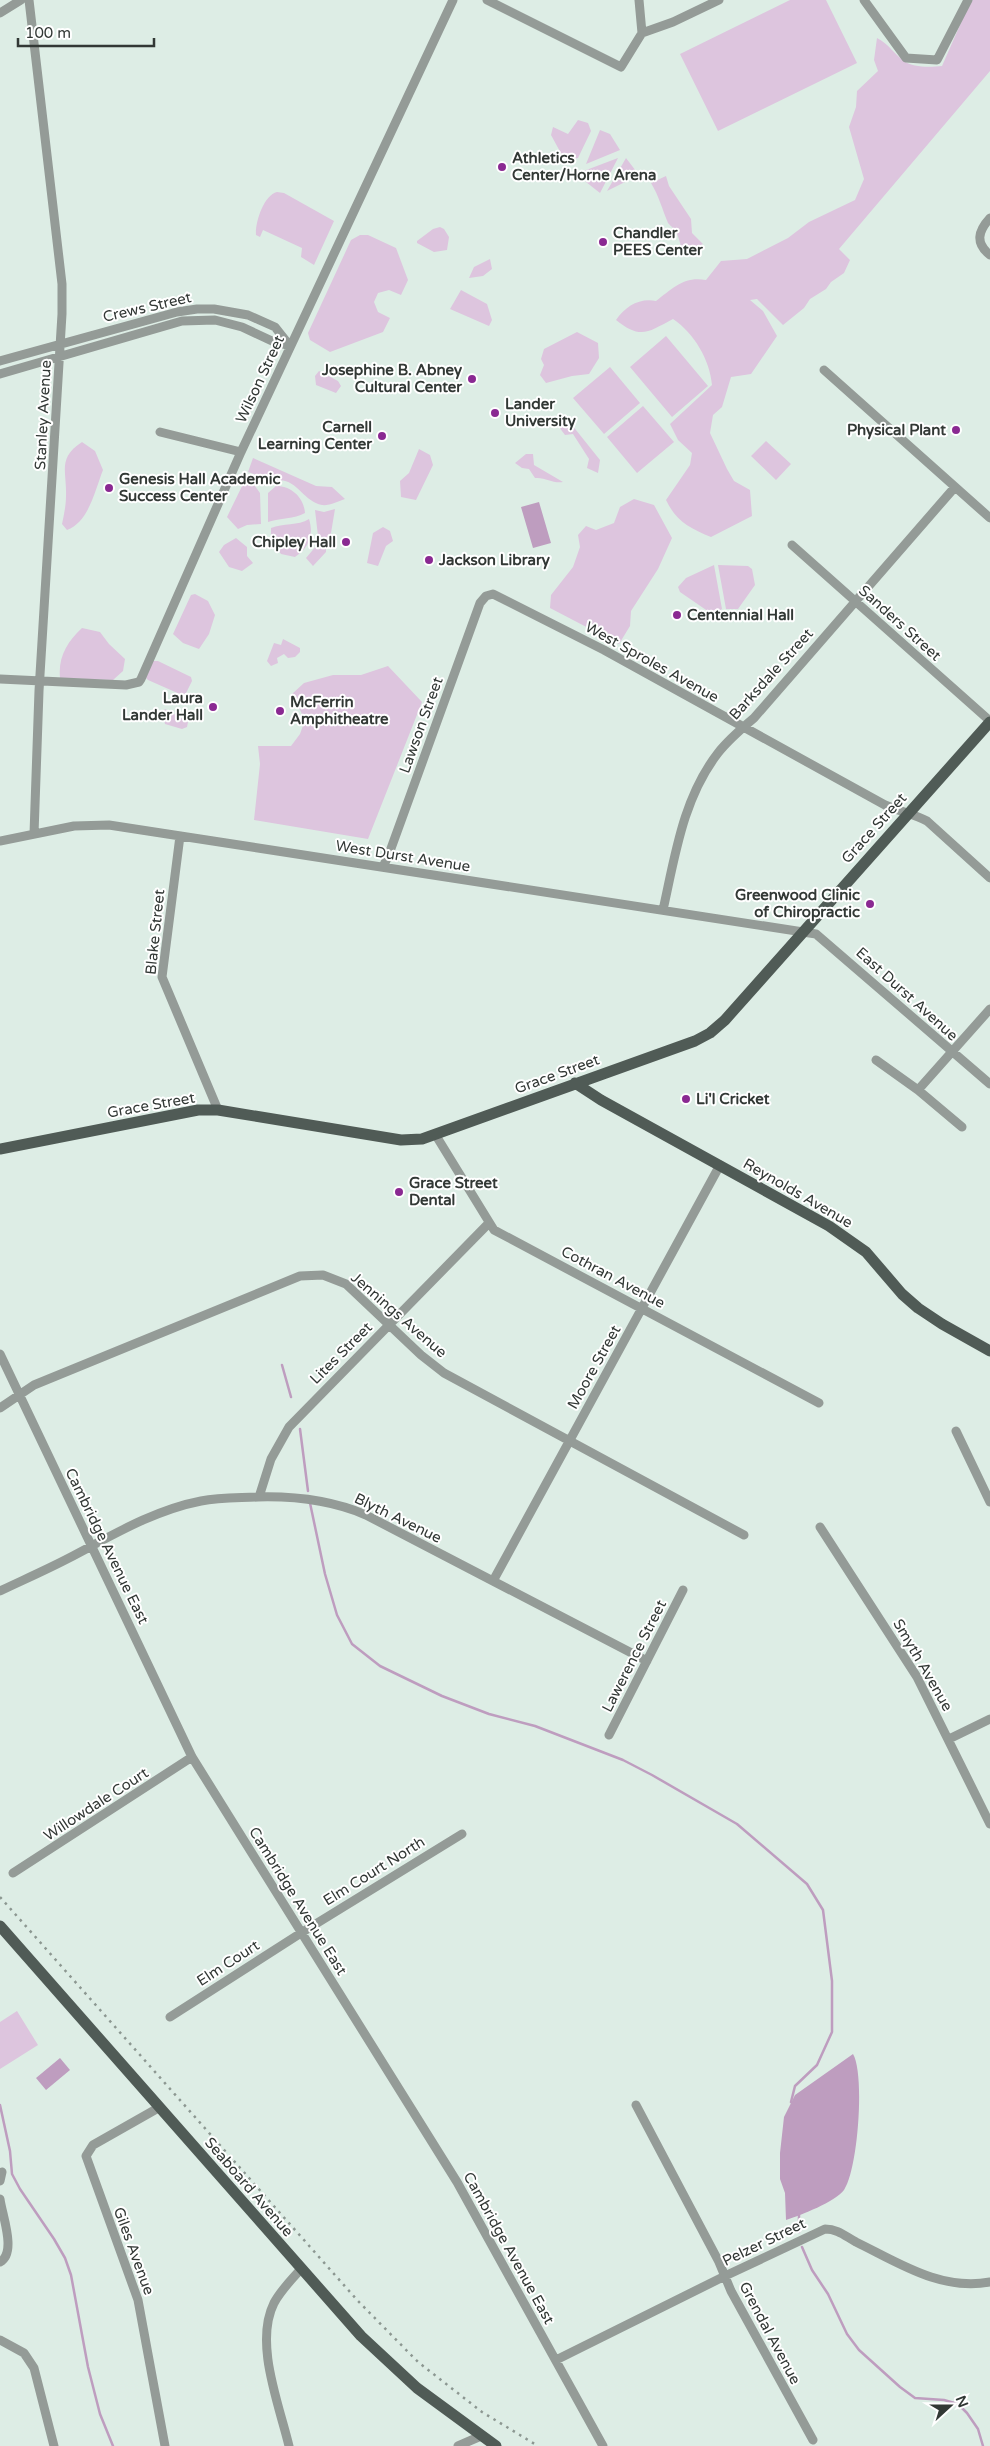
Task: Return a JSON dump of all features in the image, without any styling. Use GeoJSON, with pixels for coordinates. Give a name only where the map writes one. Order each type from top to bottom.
{"type":"FeatureCollection","features":[{"type":"Feature","properties":{"kind":"main road","name":"Grace Street"},"geometry":{"type":"LineString","coordinates":[[0,1149],[198,1110],[218,1110],[401,1140],[422,1139],[695,1041],[710,1033],[725,1020],[990,722]]}},
{"type":"Feature","properties":{"kind":"main road","name":"Reynolds Avenue"},"geometry":{"type":"LineString","coordinates":[[575,1083],[601,1100],[808,1214],[856,1244],[918,1308],[990,1351]]}},
{"type":"Feature","properties":{"kind":"main road","name":"Seaboard Avenue"},"geometry":{"type":"LineString","coordinates":[[0,1926],[301,2269],[390,2364],[417,2388],[496,2446]]}},
{"type":"Feature","properties":{"kind":"street"},"geometry":{"type":"LineString","coordinates":[[0,13],[21,0]]}},
{"type":"Feature","properties":{"kind":"street","name":"Stanley Avenue"},"geometry":{"type":"LineString","coordinates":[[29,0],[62,284],[61,343],[40,681],[34,834]]}},
{"type":"Feature","properties":{"kind":"street","name":"Wilson Street"},"geometry":{"type":"LineString","coordinates":[[40,681],[126,685],[139,682],[241,452],[453,0]]}},
{"type":"Feature","properties":{"kind":"street"},"geometry":{"type":"LineString","coordinates":[[487,0],[621,66],[642,33],[639,0]]}},
{"type":"Feature","properties":{"kind":"street"},"geometry":{"type":"LineString","coordinates":[[642,33],[673,22],[719,0]]}},
{"type":"Feature","properties":{"kind":"street"},"geometry":{"type":"LineString","coordinates":[[864,0],[906,58],[938,60],[968,0]]}},
{"type":"Feature","properties":{"kind":"street"},"geometry":{"type":"LineString","coordinates":[[990,218],[982,228],[979,237],[980,245],[990,255]]}},
{"type":"Feature","properties":{"kind":"street","name":"Crews Street"},"geometry":{"type":"LineString","coordinates":[[0,361],[177,312],[197,309],[222,310],[248,316],[275,327],[290,346]]}},
{"type":"Feature","properties":{"kind":"street","name":"Crews Street"},"geometry":{"type":"LineString","coordinates":[[0,374],[182,321],[215,320],[242,326],[272,341],[290,346]]}},
{"type":"Feature","properties":{"kind":"street"},"geometry":{"type":"LineString","coordinates":[[824,370],[990,518]]}},
{"type":"Feature","properties":{"kind":"street"},"geometry":{"type":"LineString","coordinates":[[160,432],[241,452]]}},
{"type":"Feature","properties":{"kind":"street","name":"Barksdale Street"},"geometry":{"type":"LineString","coordinates":[[663,910],[688,809],[713,760],[754,718],[955,487]]}},
{"type":"Feature","properties":{"kind":"street","name":"Sanders Street"},"geometry":{"type":"LineString","coordinates":[[792,545],[990,722]]}},
{"type":"Feature","properties":{"kind":"street","name":"West Sproles Avenue"},"geometry":{"type":"LineString","coordinates":[[489,595],[498,596],[604,650],[743,728],[906,815],[918,816],[990,878]]}},
{"type":"Feature","properties":{"kind":"street","name":"Lawson Street"},"geometry":{"type":"LineString","coordinates":[[382,867],[389,854],[480,603],[489,595]]}},
{"type":"Feature","properties":{"kind":"street"},"geometry":{"type":"LineString","coordinates":[[0,679],[40,681]]}},
{"type":"Feature","properties":{"kind":"street","name":"West Durst Avenue"},"geometry":{"type":"LineString","coordinates":[[0,841],[95,824],[803,931]]}},
{"type":"Feature","properties":{"kind":"street","name":"Blake Street"},"geometry":{"type":"LineString","coordinates":[[180,836],[162,977],[218,1110]]}},
{"type":"Feature","properties":{"kind":"street","name":"East Durst Avenue"},"geometry":{"type":"LineString","coordinates":[[803,931],[816,934],[826,940],[990,1084]]}},
{"type":"Feature","properties":{"kind":"street"},"geometry":{"type":"LineString","coordinates":[[918,1090],[990,1009]]}},
{"type":"Feature","properties":{"kind":"street"},"geometry":{"type":"LineString","coordinates":[[876,1060],[918,1090],[962,1127]]}},
{"type":"Feature","properties":{"kind":"street","name":"Cothran Avenue"},"geometry":{"type":"LineString","coordinates":[[435,1134],[488,1224],[494,1230],[819,1403]]}},
{"type":"Feature","properties":{"kind":"street","name":"Moore Street"},"geometry":{"type":"LineString","coordinates":[[493,1581],[720,1165]]}},
{"type":"Feature","properties":{"kind":"street","name":"Lites Street"},"geometry":{"type":"LineString","coordinates":[[259,1497],[271,1459],[289,1427],[488,1224]]}},
{"type":"Feature","properties":{"kind":"street","name":"Jennings Avenue"},"geometry":{"type":"LineString","coordinates":[[0,1408],[34,1385],[304,1275],[323,1275],[342,1282],[421,1355],[444,1373],[744,1535]]}},
{"type":"Feature","properties":{"kind":"street","name":"Cambridge Avenue East"},"geometry":{"type":"LineString","coordinates":[[0,1354],[192,1757],[461,2190],[603,2446]]}},
{"type":"Feature","properties":{"kind":"street"},"geometry":{"type":"LineString","coordinates":[[956,1431],[990,1502]]}},
{"type":"Feature","properties":{"kind":"street","name":"Blyth Avenue"},"geometry":{"type":"LineString","coordinates":[[0,1591],[106,1536],[184,1505],[216,1498],[306,1498],[352,1509],[647,1661]]}},
{"type":"Feature","properties":{"kind":"street","name":"Smyth Avenue"},"geometry":{"type":"LineString","coordinates":[[820,1527],[917,1676],[990,1824]]}},
{"type":"Feature","properties":{"kind":"street","name":"Lawerence Street"},"geometry":{"type":"LineString","coordinates":[[609,1735],[683,1590]]}},
{"type":"Feature","properties":{"kind":"street"},"geometry":{"type":"LineString","coordinates":[[949,1740],[990,1719]]}},
{"type":"Feature","properties":{"kind":"street","name":"Willowdale Court"},"geometry":{"type":"LineString","coordinates":[[13,1873],[192,1757]]}},
{"type":"Feature","properties":{"kind":"street","name":"Elm Court North"},"geometry":{"type":"LineString","coordinates":[[301,1933],[462,1834]]}},
{"type":"Feature","properties":{"kind":"street","name":"Elm Court"},"geometry":{"type":"LineString","coordinates":[[170,2017],[301,1933]]}},
{"type":"Feature","properties":{"kind":"street","name":"Grendal Avenue"},"geometry":{"type":"LineString","coordinates":[[636,2105],[813,2440]]}},
{"type":"Feature","properties":{"kind":"street","name":"Giles Avenue"},"geometry":{"type":"LineString","coordinates":[[160,2107],[93,2145],[86,2156],[138,2300],[165,2446]]}},
{"type":"Feature","properties":{"kind":"street"},"geometry":{"type":"LineString","coordinates":[[0,2199],[8,2245],[7,2255],[0,2262]]}},
{"type":"Feature","properties":{"kind":"street","name":"Pelzer Street"},"geometry":{"type":"LineString","coordinates":[[556,2360],[815,2232],[834,2229],[852,2240],[933,2279],[966,2284],[990,2282]]}},
{"type":"Feature","properties":{"kind":"street"},"geometry":{"type":"LineString","coordinates":[[289,2446],[268,2359],[266,2336],[274,2303],[301,2269]]}},
{"type":"Feature","properties":{"kind":"street"},"geometry":{"type":"LineString","coordinates":[[0,2340],[24,2353],[34,2368],[54,2446]]}},
{"type":"Feature","properties":{"kind":"street"},"geometry":{"type":"LineString","coordinates":[[458,2446],[481,2436]]}},
{"type":"Feature","properties":{"kind":"shaded area"},"geometry":{"type":"Polygon","coordinates":[[[790,0],[826,0],[857,63],[718,131],[680,54],[790,0]]]}},
{"type":"Feature","properties":{"kind":"shaded area"},"geometry":{"type":"Polygon","coordinates":[[[971,0],[990,0],[990,71],[839,249],[850,260],[844,273],[831,282],[826,289],[810,299],[804,308],[783,325],[757,299],[750,300],[763,311],[777,336],[751,374],[731,377],[722,407],[713,415],[710,433],[734,481],[750,490],[752,516],[711,537],[696,530],[679,519],[666,500],[690,465],[692,453],[678,440],[670,424],[712,385],[708,366],[694,339],[673,319],[644,332],[632,330],[616,320],[633,304],[650,300],[656,301],[685,281],[706,280],[721,261],[747,259],[788,238],[809,222],[855,200],[864,179],[849,127],[856,107],[857,91],[878,71],[874,60],[877,38],[900,58],[912,65],[942,66],[971,0]]]}},
{"type":"Feature","properties":{"kind":"shaded area"},"geometry":{"type":"Polygon","coordinates":[[[578,120],[588,123],[591,131],[578,158],[567,160],[563,157],[551,135],[553,127],[568,134],[578,120]]]}},
{"type":"Feature","properties":{"kind":"shaded area"},"geometry":{"type":"Polygon","coordinates":[[[600,130],[610,134],[620,150],[586,164],[600,130]]]}},
{"type":"Feature","properties":{"kind":"shaded area"},"geometry":{"type":"Polygon","coordinates":[[[618,158],[600,193],[586,182],[581,172],[618,158]]]}},
{"type":"Feature","properties":{"kind":"shaded area"},"geometry":{"type":"Polygon","coordinates":[[[626,158],[639,175],[607,191],[626,158]]]}},
{"type":"Feature","properties":{"kind":"shaded area"},"geometry":{"type":"Polygon","coordinates":[[[666,176],[669,186],[691,219],[692,233],[703,244],[696,249],[681,247],[676,231],[668,223],[651,183],[666,176]]]}},
{"type":"Feature","properties":{"kind":"shaded area"},"geometry":{"type":"Polygon","coordinates":[[[277,192],[284,193],[334,221],[314,265],[301,257],[302,248],[263,230],[260,237],[256,235],[257,223],[264,203],[272,194],[277,192]]]}},
{"type":"Feature","properties":{"kind":"shaded area"},"geometry":{"type":"Polygon","coordinates":[[[440,227],[444,229],[449,237],[447,250],[434,252],[417,243],[417,241],[433,229],[440,227]]]}},
{"type":"Feature","properties":{"kind":"shaded area"},"geometry":{"type":"Polygon","coordinates":[[[360,235],[368,235],[396,248],[408,280],[401,295],[389,290],[378,293],[374,302],[378,312],[390,318],[383,332],[330,352],[310,340],[308,333],[351,240],[360,235]]]}},
{"type":"Feature","properties":{"kind":"shaded area"},"geometry":{"type":"Polygon","coordinates":[[[490,259],[492,269],[483,276],[469,278],[474,267],[490,259]]]}},
{"type":"Feature","properties":{"kind":"shaded area"},"geometry":{"type":"Polygon","coordinates":[[[461,290],[487,304],[492,320],[489,326],[450,309],[461,290]]]}},
{"type":"Feature","properties":{"kind":"shaded area"},"geometry":{"type":"Polygon","coordinates":[[[577,332],[598,343],[599,358],[589,374],[572,376],[546,383],[540,375],[544,365],[541,359],[544,349],[577,332]]]}},
{"type":"Feature","properties":{"kind":"shaded area"},"geometry":{"type":"Polygon","coordinates":[[[666,336],[708,386],[672,417],[630,367],[666,336]]]}},
{"type":"Feature","properties":{"kind":"shaded area"},"geometry":{"type":"Polygon","coordinates":[[[610,367],[640,403],[604,434],[573,398],[610,367]]]}},
{"type":"Feature","properties":{"kind":"shaded area"},"geometry":{"type":"Polygon","coordinates":[[[319,371],[338,381],[341,386],[336,393],[316,385],[315,376],[319,371]]]}},
{"type":"Feature","properties":{"kind":"shaded area"},"geometry":{"type":"Polygon","coordinates":[[[643,406],[674,442],[637,473],[607,437],[643,406]]]}},
{"type":"Feature","properties":{"kind":"shaded area"},"geometry":{"type":"Polygon","coordinates":[[[558,414],[568,420],[600,460],[598,473],[587,468],[589,459],[573,434],[565,435],[559,427],[558,414]]]}},
{"type":"Feature","properties":{"kind":"shaded area"},"geometry":{"type":"Polygon","coordinates":[[[766,441],[791,464],[776,480],[751,456],[766,441]]]}},
{"type":"Feature","properties":{"kind":"shaded area"},"geometry":{"type":"Polygon","coordinates":[[[82,442],[95,451],[103,470],[86,513],[75,526],[67,530],[62,524],[66,499],[66,460],[74,448],[82,442]]]}},
{"type":"Feature","properties":{"kind":"shaded area"},"geometry":{"type":"Polygon","coordinates":[[[419,449],[430,455],[433,465],[416,500],[401,497],[400,481],[409,473],[419,449]]]}},
{"type":"Feature","properties":{"kind":"shaded area"},"geometry":{"type":"Polygon","coordinates":[[[526,454],[533,454],[534,465],[563,482],[535,478],[529,469],[522,468],[515,463],[526,454]]]}},
{"type":"Feature","properties":{"kind":"shaded area"},"geometry":{"type":"Polygon","coordinates":[[[253,458],[316,486],[332,487],[345,499],[322,505],[314,502],[296,487],[283,480],[265,485],[257,475],[248,472],[253,458]]]}},
{"type":"Feature","properties":{"kind":"shaded area"},"geometry":{"type":"Polygon","coordinates":[[[245,480],[252,482],[260,493],[261,524],[247,525],[238,529],[227,517],[245,480]]]}},
{"type":"Feature","properties":{"kind":"shaded area"},"geometry":{"type":"Polygon","coordinates":[[[276,486],[287,488],[296,494],[302,502],[305,513],[268,522],[268,493],[276,486]]]}},
{"type":"Feature","properties":{"kind":"shaded area"},"geometry":{"type":"Polygon","coordinates":[[[634,499],[654,505],[672,538],[658,569],[631,611],[630,626],[619,644],[550,608],[551,595],[573,567],[580,547],[578,535],[586,526],[596,530],[614,523],[620,507],[634,499]]]}},
{"type":"Feature","properties":{"kind":"shaded area"},"geometry":{"type":"Polygon","coordinates":[[[539,502],[551,543],[533,548],[521,507],[539,502]]]}},
{"type":"Feature","properties":{"kind":"shaded area"},"geometry":{"type":"Polygon","coordinates":[[[335,509],[330,539],[318,536],[315,510],[324,512],[335,509]]]}},
{"type":"Feature","properties":{"kind":"shaded area"},"geometry":{"type":"Polygon","coordinates":[[[309,519],[311,530],[309,541],[304,550],[295,557],[281,554],[271,541],[271,528],[300,523],[309,519]]]}},
{"type":"Feature","properties":{"kind":"shaded area"},"geometry":{"type":"Polygon","coordinates":[[[383,527],[390,531],[393,541],[386,546],[378,566],[367,563],[373,533],[383,527]]]}},
{"type":"Feature","properties":{"kind":"shaded area"},"geometry":{"type":"Polygon","coordinates":[[[236,538],[247,547],[247,556],[253,563],[242,571],[229,567],[219,552],[224,545],[236,538]]]}},
{"type":"Feature","properties":{"kind":"shaded area"},"geometry":{"type":"Polygon","coordinates":[[[317,545],[326,545],[326,552],[313,566],[306,558],[317,545]]]}},
{"type":"Feature","properties":{"kind":"shaded area"},"geometry":{"type":"Polygon","coordinates":[[[714,565],[722,609],[712,614],[680,592],[678,587],[686,578],[714,565]]]}},
{"type":"Feature","properties":{"kind":"shaded area"},"geometry":{"type":"Polygon","coordinates":[[[718,565],[748,566],[752,569],[755,585],[738,609],[726,609],[718,565]]]}},
{"type":"Feature","properties":{"kind":"shaded area"},"geometry":{"type":"Polygon","coordinates":[[[195,594],[208,601],[215,615],[209,634],[199,649],[183,643],[173,634],[191,595],[195,594]]]}},
{"type":"Feature","properties":{"kind":"shaded area"},"geometry":{"type":"Polygon","coordinates":[[[82,628],[100,632],[109,644],[125,659],[123,671],[113,680],[60,678],[60,663],[65,650],[82,628]]]}},
{"type":"Feature","properties":{"kind":"shaded area"},"geometry":{"type":"Polygon","coordinates":[[[283,639],[300,648],[300,652],[295,657],[288,658],[284,654],[277,658],[278,663],[271,666],[267,661],[274,643],[281,645],[283,639]]]}},
{"type":"Feature","properties":{"kind":"shaded area"},"geometry":{"type":"Polygon","coordinates":[[[153,661],[158,661],[191,677],[192,681],[186,693],[182,695],[148,680],[146,678],[153,661]]]}},
{"type":"Feature","properties":{"kind":"shaded area"},"geometry":{"type":"Polygon","coordinates":[[[388,666],[422,702],[368,839],[254,820],[260,764],[258,746],[291,746],[300,734],[305,720],[292,694],[304,683],[333,675],[361,675],[388,666]]]}},
{"type":"Feature","properties":{"kind":"shaded area"},"geometry":{"type":"Polygon","coordinates":[[[165,709],[188,722],[187,727],[182,729],[165,724],[163,712],[165,709]]]}},
{"type":"Feature","properties":{"kind":"shaded area"},"geometry":{"type":"Polygon","coordinates":[[[17,2011],[38,2045],[0,2069],[0,2022],[17,2011]]]}},
{"type":"Feature","properties":{"kind":"shaded area"},"geometry":{"type":"Polygon","coordinates":[[[853,2054],[857,2065],[859,2101],[856,2143],[849,2179],[840,2195],[786,2220],[785,2193],[780,2179],[780,2153],[784,2117],[795,2095],[853,2054]]]}},
{"type":"Feature","properties":{"kind":"shaded area"},"geometry":{"type":"Polygon","coordinates":[[[60,2058],[70,2070],[46,2090],[36,2078],[60,2058]]]}},
{"type":"Feature","properties":{"kind":"waterway"},"geometry":{"type":"LineString","coordinates":[[282,1365],[291,1397]]}},
{"type":"Feature","properties":{"kind":"waterway"},"geometry":{"type":"LineString","coordinates":[[300,1429],[308,1491]]}},
{"type":"Feature","properties":{"kind":"waterway"},"geometry":{"type":"LineString","coordinates":[[310,1503],[325,1574],[337,1615],[352,1644],[380,1666],[442,1696],[489,1714],[535,1726],[623,1760],[737,1824],[807,1884],[823,1910],[832,1981],[832,2032],[817,2065],[795,2086],[791,2102]]}},
{"type":"Feature","properties":{"kind":"waterway"},"geometry":{"type":"LineString","coordinates":[[0,2105],[10,2151],[12,2174],[54,2239],[65,2258],[71,2275],[88,2367],[100,2414],[113,2446]]}},
{"type":"Feature","properties":{"kind":"waterway"},"geometry":{"type":"LineString","coordinates":[[799,2215],[799,2232]]}},
{"type":"Feature","properties":{"kind":"waterway"},"geometry":{"type":"LineString","coordinates":[[802,2247],[812,2270],[828,2294],[847,2334],[859,2350],[915,2398],[944,2400],[958,2404],[978,2429],[983,2446]]}},
{"type":"Feature","properties":{"kind":"railway"},"geometry":{"type":"LineString","coordinates":[[0,1897],[358,2301],[418,2362],[482,2412],[538,2446]]}},
{"type":"Feature","properties":{"kind":"place","name":"Athletics Center/Horne Arena"},"geometry":{"type":"Point","coordinates":[502,167]}},
{"type":"Feature","properties":{"kind":"place","name":"Chandler PEES Center"},"geometry":{"type":"Point","coordinates":[603,242]}},
{"type":"Feature","properties":{"kind":"place","name":"Josephine B. Abney Cultural Center"},"geometry":{"type":"Point","coordinates":[472,379]}},
{"type":"Feature","properties":{"kind":"place","name":"Lander University"},"geometry":{"type":"Point","coordinates":[495,413]}},
{"type":"Feature","properties":{"kind":"place","name":"Physical Plant"},"geometry":{"type":"Point","coordinates":[956,430]}},
{"type":"Feature","properties":{"kind":"place","name":"Carnell Learning Center"},"geometry":{"type":"Point","coordinates":[382,436]}},
{"type":"Feature","properties":{"kind":"place","name":"Genesis Hall Academic Success Center"},"geometry":{"type":"Point","coordinates":[109,488]}},
{"type":"Feature","properties":{"kind":"place","name":"Chipley Hall"},"geometry":{"type":"Point","coordinates":[346,542]}},
{"type":"Feature","properties":{"kind":"place","name":"Jackson Library"},"geometry":{"type":"Point","coordinates":[429,560]}},
{"type":"Feature","properties":{"kind":"place","name":"Centennial Hall"},"geometry":{"type":"Point","coordinates":[677,615]}},
{"type":"Feature","properties":{"kind":"place","name":"Laura Lander Hall"},"geometry":{"type":"Point","coordinates":[213,707]}},
{"type":"Feature","properties":{"kind":"place","name":"McFerrin Amphitheatre"},"geometry":{"type":"Point","coordinates":[280,711]}},
{"type":"Feature","properties":{"kind":"place","name":"Greenwood Clinic of Chiropractic"},"geometry":{"type":"Point","coordinates":[870,904]}},
{"type":"Feature","properties":{"kind":"place","name":"Li'l Cricket"},"geometry":{"type":"Point","coordinates":[686,1099]}},
{"type":"Feature","properties":{"kind":"place","name":"Grace Street Dental"},"geometry":{"type":"Point","coordinates":[399,1192]}}]}
